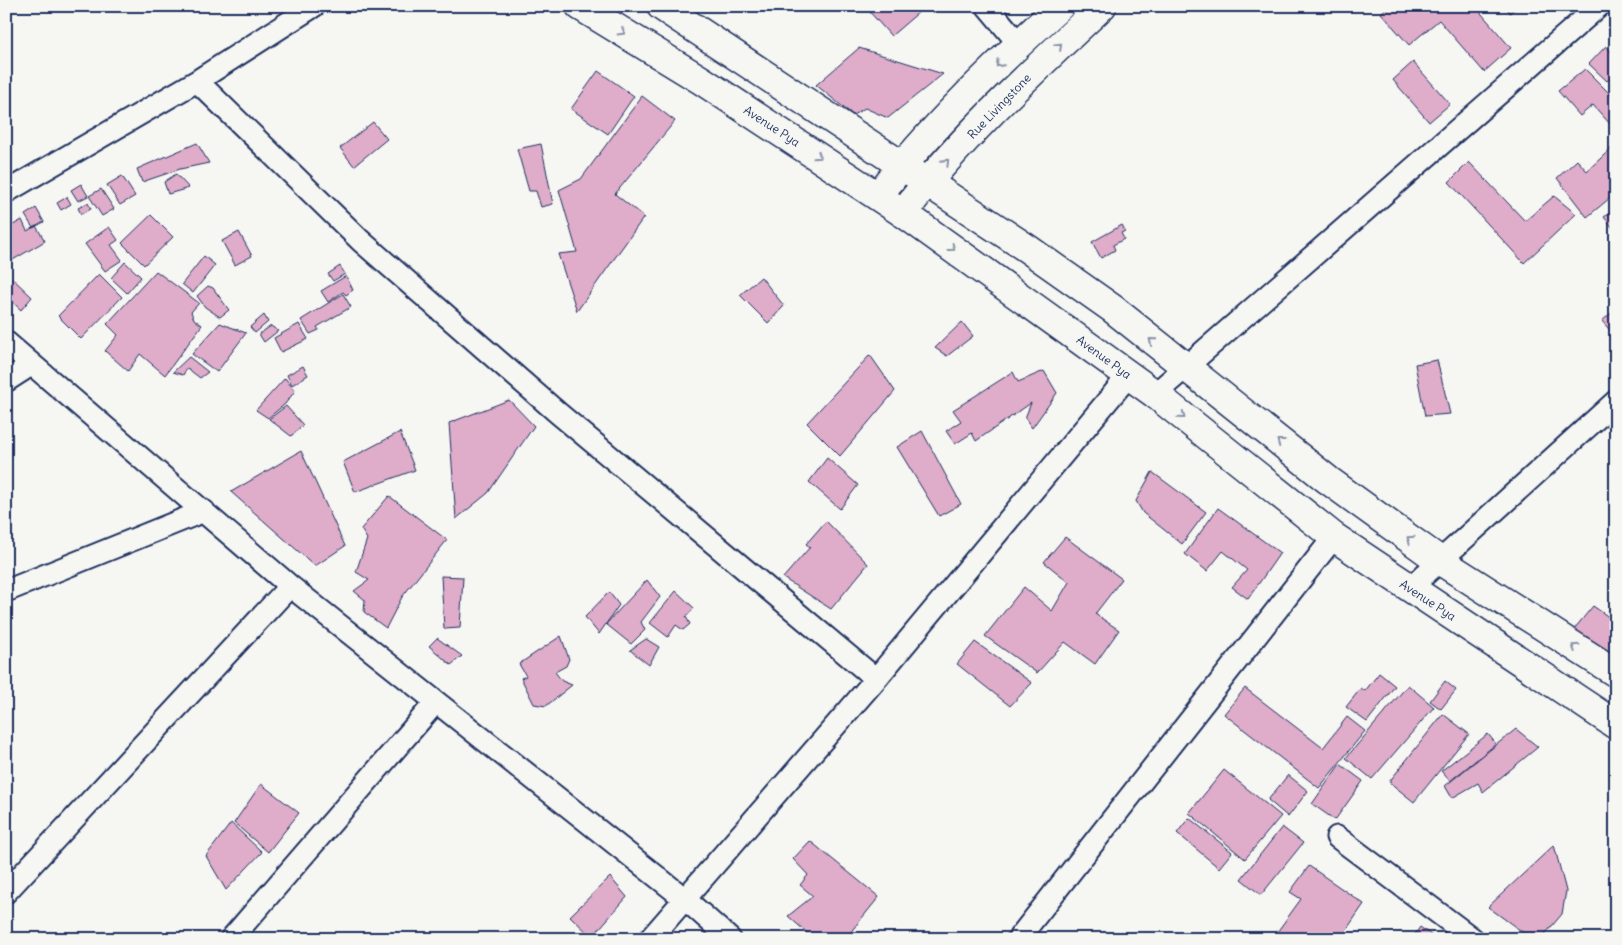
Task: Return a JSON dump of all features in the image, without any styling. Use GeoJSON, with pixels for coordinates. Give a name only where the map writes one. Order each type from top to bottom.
{"type":"FeatureCollection","features":[{"type":"Feature","properties":{"kind":"main road","name":"Avenue Pya"},"geometry":{"type":"LineString","coordinates":[[580,6],[701,80],[903,212],[1155,394],[1334,537],[1616,725]]}},
{"type":"Feature","properties":{"kind":"main road"},"geometry":{"type":"LineString","coordinates":[[661,6],[902,164],[1113,309],[1328,480],[1439,560],[1616,674]]}},
{"type":"Feature","properties":{"kind":"main road"},"geometry":{"type":"LineString","coordinates":[[878,196],[902,164],[1019,44],[1060,6]]}},
{"type":"Feature","properties":{"kind":"main road","name":"Rue Livingstone"},"geometry":{"type":"LineString","coordinates":[[903,212],[927,181],[1038,66],[1102,6]]}},
{"type":"Feature","properties":{"kind":"main road"},"geometry":{"type":"LineString","coordinates":[[1019,44],[1038,66]]}},
{"type":"Feature","properties":{"kind":"street"},"geometry":{"type":"LineString","coordinates":[[6,192],[197,81],[314,6]]}},
{"type":"Feature","properties":{"kind":"street"},"geometry":{"type":"LineString","coordinates":[[987,6],[1019,44]]}},
{"type":"Feature","properties":{"kind":"street"},"geometry":{"type":"LineString","coordinates":[[1155,394],[1184,366],[1599,6]]}},
{"type":"Feature","properties":{"kind":"street"},"geometry":{"type":"LineString","coordinates":[[197,81],[376,254],[558,414],[876,679]]}},
{"type":"Feature","properties":{"kind":"street"},"geometry":{"type":"LineString","coordinates":[[6,342],[204,510],[290,586],[435,703],[685,899],[730,939]]}},
{"type":"Feature","properties":{"kind":"street"},"geometry":{"type":"LineString","coordinates":[[6,381],[31,365]]}},
{"type":"Feature","properties":{"kind":"street"},"geometry":{"type":"LineString","coordinates":[[650,939],[876,679],[1129,375]]}},
{"type":"Feature","properties":{"kind":"street"},"geometry":{"type":"LineString","coordinates":[[1410,588],[1616,401]]}},
{"type":"Feature","properties":{"kind":"street"},"geometry":{"type":"LineString","coordinates":[[6,592],[204,510]]}},
{"type":"Feature","properties":{"kind":"street"},"geometry":{"type":"LineString","coordinates":[[1018,939],[1334,537]]}},
{"type":"Feature","properties":{"kind":"street"},"geometry":{"type":"LineString","coordinates":[[6,892],[290,586]]}},
{"type":"Feature","properties":{"kind":"street"},"geometry":{"type":"LineString","coordinates":[[231,939],[435,703]]}},
{"type":"Feature","properties":{"kind":"street"},"geometry":{"type":"LineString","coordinates":[[1337,838],[1473,939]]}},
{"type":"Feature","properties":{"kind":"building"},"geometry":{"type":"Polygon","coordinates":[[[872,6],[926,6],[891,36],[868,10],[872,6]]]}},
{"type":"Feature","properties":{"kind":"building"},"geometry":{"type":"Polygon","coordinates":[[[1388,6],[1475,6],[1511,48],[1484,72],[1439,20],[1409,45],[1381,13],[1388,6]]]}},
{"type":"Feature","properties":{"kind":"building"},"geometry":{"type":"Polygon","coordinates":[[[1505,6],[1517,6],[1510,13],[1505,6]]]}},
{"type":"Feature","properties":{"kind":"building"},"geometry":{"type":"Polygon","coordinates":[[[1606,46],[1616,57],[1616,74],[1607,81],[1589,64],[1606,46]]]}},
{"type":"Feature","properties":{"kind":"building"},"geometry":{"type":"Polygon","coordinates":[[[859,48],[943,74],[888,118],[865,108],[853,115],[816,85],[859,48]]]}},
{"type":"Feature","properties":{"kind":"building"},"geometry":{"type":"Polygon","coordinates":[[[1413,62],[1450,104],[1429,122],[1393,80],[1413,62]]]}},
{"type":"Feature","properties":{"kind":"building"},"geometry":{"type":"Polygon","coordinates":[[[1585,69],[1616,100],[1616,121],[1611,125],[1593,105],[1580,116],[1558,91],[1585,69]]]}},
{"type":"Feature","properties":{"kind":"building"},"geometry":{"type":"Polygon","coordinates":[[[598,71],[634,96],[608,134],[571,109],[598,71]]]}},
{"type":"Feature","properties":{"kind":"building"},"geometry":{"type":"Polygon","coordinates":[[[642,96],[675,121],[615,194],[644,217],[577,311],[558,254],[577,252],[559,190],[581,179],[642,96]]]}},
{"type":"Feature","properties":{"kind":"building"},"geometry":{"type":"Polygon","coordinates":[[[373,122],[387,139],[354,166],[340,148],[373,122]]]}},
{"type":"Feature","properties":{"kind":"building"},"geometry":{"type":"Polygon","coordinates":[[[197,143],[209,163],[180,169],[142,182],[137,169],[197,143]]]}},
{"type":"Feature","properties":{"kind":"building"},"geometry":{"type":"Polygon","coordinates":[[[541,144],[553,204],[541,207],[536,191],[529,191],[517,149],[541,144]]]}},
{"type":"Feature","properties":{"kind":"building"},"geometry":{"type":"Polygon","coordinates":[[[1616,144],[1616,193],[1587,217],[1557,178],[1577,160],[1587,171],[1616,144]]]}},
{"type":"Feature","properties":{"kind":"building"},"geometry":{"type":"Polygon","coordinates":[[[1469,162],[1525,221],[1554,196],[1576,214],[1524,263],[1449,182],[1469,162]]]}},
{"type":"Feature","properties":{"kind":"building"},"geometry":{"type":"Polygon","coordinates":[[[176,174],[189,188],[168,194],[164,182],[176,174]]]}},
{"type":"Feature","properties":{"kind":"building"},"geometry":{"type":"Polygon","coordinates":[[[122,176],[135,196],[120,205],[107,185],[122,176]]]}},
{"type":"Feature","properties":{"kind":"building"},"geometry":{"type":"Polygon","coordinates":[[[81,184],[88,196],[78,201],[71,190],[81,184]]]}},
{"type":"Feature","properties":{"kind":"building"},"geometry":{"type":"Polygon","coordinates":[[[101,189],[114,209],[102,216],[89,196],[101,189]]]}},
{"type":"Feature","properties":{"kind":"building"},"geometry":{"type":"Polygon","coordinates":[[[67,197],[71,204],[61,210],[57,203],[67,197]]]}},
{"type":"Feature","properties":{"kind":"building"},"geometry":{"type":"Polygon","coordinates":[[[88,203],[91,209],[81,214],[78,208],[88,203]]]}},
{"type":"Feature","properties":{"kind":"building"},"geometry":{"type":"Polygon","coordinates":[[[36,208],[44,222],[33,228],[25,215],[36,208]]]}},
{"type":"Feature","properties":{"kind":"building"},"geometry":{"type":"Polygon","coordinates":[[[1616,208],[1616,232],[1604,217],[1616,208]]]}},
{"type":"Feature","properties":{"kind":"building"},"geometry":{"type":"Polygon","coordinates":[[[151,215],[173,237],[144,265],[122,243],[151,215]]]}},
{"type":"Feature","properties":{"kind":"building"},"geometry":{"type":"Polygon","coordinates":[[[22,220],[27,231],[36,226],[45,241],[6,264],[6,241],[10,239],[6,229],[22,220]]]}},
{"type":"Feature","properties":{"kind":"building"},"geometry":{"type":"Polygon","coordinates":[[[1122,225],[1125,231],[1121,233],[1124,239],[1113,245],[1115,250],[1101,258],[1092,242],[1122,225]]]}},
{"type":"Feature","properties":{"kind":"building"},"geometry":{"type":"Polygon","coordinates":[[[109,227],[118,240],[111,245],[122,260],[105,271],[85,244],[109,227]]]}},
{"type":"Feature","properties":{"kind":"building"},"geometry":{"type":"Polygon","coordinates":[[[239,232],[252,256],[235,265],[222,241],[239,232]]]}},
{"type":"Feature","properties":{"kind":"building"},"geometry":{"type":"Polygon","coordinates":[[[204,256],[215,265],[193,293],[182,284],[204,256]]]}},
{"type":"Feature","properties":{"kind":"building"},"geometry":{"type":"Polygon","coordinates":[[[125,262],[141,277],[127,293],[111,278],[125,262]]]}},
{"type":"Feature","properties":{"kind":"building"},"geometry":{"type":"Polygon","coordinates":[[[340,266],[345,274],[333,281],[328,274],[340,266]]]}},
{"type":"Feature","properties":{"kind":"building"},"geometry":{"type":"Polygon","coordinates":[[[156,271],[199,303],[191,312],[194,319],[202,325],[165,375],[140,354],[128,371],[105,351],[118,335],[107,324],[156,271]]]}},
{"type":"Feature","properties":{"kind":"building"},"geometry":{"type":"Polygon","coordinates":[[[99,274],[122,297],[81,339],[58,316],[99,274]]]}},
{"type":"Feature","properties":{"kind":"building"},"geometry":{"type":"Polygon","coordinates":[[[10,276],[32,297],[21,310],[6,296],[6,280],[10,276]]]}},
{"type":"Feature","properties":{"kind":"building"},"geometry":{"type":"Polygon","coordinates":[[[346,276],[353,290],[346,295],[343,292],[328,302],[321,291],[346,276]]]}},
{"type":"Feature","properties":{"kind":"building"},"geometry":{"type":"Polygon","coordinates":[[[761,277],[784,306],[768,323],[740,295],[761,277]]]}},
{"type":"Feature","properties":{"kind":"building"},"geometry":{"type":"Polygon","coordinates":[[[208,286],[213,288],[229,310],[220,317],[205,307],[197,296],[208,286]]]}},
{"type":"Feature","properties":{"kind":"building"},"geometry":{"type":"Polygon","coordinates":[[[343,294],[351,307],[317,327],[319,330],[310,334],[301,320],[343,294]]]}},
{"type":"Feature","properties":{"kind":"building"},"geometry":{"type":"Polygon","coordinates":[[[1616,309],[1616,334],[1614,335],[1602,321],[1616,309]]]}},
{"type":"Feature","properties":{"kind":"building"},"geometry":{"type":"Polygon","coordinates":[[[264,315],[268,322],[255,333],[250,327],[264,315]]]}},
{"type":"Feature","properties":{"kind":"building"},"geometry":{"type":"Polygon","coordinates":[[[962,322],[973,336],[947,356],[935,348],[962,322]]]}},
{"type":"Feature","properties":{"kind":"building"},"geometry":{"type":"Polygon","coordinates":[[[220,323],[246,333],[217,372],[192,354],[220,323]]]}},
{"type":"Feature","properties":{"kind":"building"},"geometry":{"type":"Polygon","coordinates":[[[299,324],[308,339],[281,352],[274,338],[299,324]]]}},
{"type":"Feature","properties":{"kind":"building"},"geometry":{"type":"Polygon","coordinates":[[[271,326],[278,331],[264,342],[259,334],[271,326]]]}},
{"type":"Feature","properties":{"kind":"building"},"geometry":{"type":"Polygon","coordinates":[[[870,355],[895,391],[840,456],[807,423],[870,355]]]}},
{"type":"Feature","properties":{"kind":"building"},"geometry":{"type":"Polygon","coordinates":[[[189,357],[208,372],[200,378],[187,368],[183,375],[173,372],[189,357]]]}},
{"type":"Feature","properties":{"kind":"building"},"geometry":{"type":"Polygon","coordinates":[[[1437,360],[1450,414],[1425,416],[1415,364],[1437,360]]]}},
{"type":"Feature","properties":{"kind":"building"},"geometry":{"type":"Polygon","coordinates":[[[303,366],[308,375],[292,385],[287,375],[303,366]]]}},
{"type":"Feature","properties":{"kind":"building"},"geometry":{"type":"Polygon","coordinates":[[[1044,371],[1057,393],[1032,428],[1025,418],[1031,403],[976,441],[972,433],[955,444],[946,431],[961,421],[953,410],[1013,372],[1018,382],[1044,371]]]}},
{"type":"Feature","properties":{"kind":"building"},"geometry":{"type":"Polygon","coordinates":[[[285,378],[295,391],[285,404],[268,418],[256,410],[285,378]]]}},
{"type":"Feature","properties":{"kind":"building"},"geometry":{"type":"Polygon","coordinates":[[[509,400],[534,426],[488,493],[456,519],[449,423],[509,400]]]}},
{"type":"Feature","properties":{"kind":"building"},"geometry":{"type":"Polygon","coordinates":[[[286,406],[303,425],[291,436],[269,419],[286,406]]]}},
{"type":"Feature","properties":{"kind":"building"},"geometry":{"type":"Polygon","coordinates":[[[922,431],[961,504],[939,516],[897,447],[922,431]]]}},
{"type":"Feature","properties":{"kind":"building"},"geometry":{"type":"Polygon","coordinates":[[[400,432],[415,470],[355,492],[343,462],[400,432]]]}},
{"type":"Feature","properties":{"kind":"building"},"geometry":{"type":"Polygon","coordinates":[[[301,451],[345,546],[315,566],[231,492],[301,451]]]}},
{"type":"Feature","properties":{"kind":"building"},"geometry":{"type":"Polygon","coordinates":[[[827,458],[858,485],[840,509],[809,482],[827,458]]]}},
{"type":"Feature","properties":{"kind":"building"},"geometry":{"type":"Polygon","coordinates":[[[1152,472],[1206,512],[1182,544],[1143,513],[1136,501],[1152,472]]]}},
{"type":"Feature","properties":{"kind":"building"},"geometry":{"type":"Polygon","coordinates":[[[389,496],[447,540],[402,597],[386,628],[364,612],[365,600],[354,591],[369,580],[356,572],[367,539],[361,529],[389,496]]]}},
{"type":"Feature","properties":{"kind":"building"},"geometry":{"type":"Polygon","coordinates":[[[1218,508],[1280,553],[1248,599],[1232,587],[1247,570],[1223,551],[1207,571],[1185,554],[1218,508]]]}},
{"type":"Feature","properties":{"kind":"building"},"geometry":{"type":"Polygon","coordinates":[[[826,521],[868,564],[831,609],[783,578],[810,547],[806,544],[826,521]]]}},
{"type":"Feature","properties":{"kind":"building"},"geometry":{"type":"Polygon","coordinates":[[[1065,537],[1122,579],[1095,614],[1119,630],[1095,664],[1065,642],[1037,673],[985,636],[1024,587],[1052,611],[1069,582],[1044,562],[1065,537]]]}},
{"type":"Feature","properties":{"kind":"building"},"geometry":{"type":"Polygon","coordinates":[[[441,576],[463,577],[460,628],[444,629],[441,576]]]}},
{"type":"Feature","properties":{"kind":"building"},"geometry":{"type":"Polygon","coordinates":[[[647,580],[660,597],[641,622],[645,630],[631,644],[606,624],[647,580]]]}},
{"type":"Feature","properties":{"kind":"building"},"geometry":{"type":"Polygon","coordinates":[[[676,591],[694,608],[686,617],[690,624],[683,630],[676,625],[668,637],[650,623],[676,591]]]}},
{"type":"Feature","properties":{"kind":"building"},"geometry":{"type":"Polygon","coordinates":[[[609,592],[619,605],[599,634],[585,617],[609,592]]]}},
{"type":"Feature","properties":{"kind":"building"},"geometry":{"type":"Polygon","coordinates":[[[1593,606],[1616,622],[1616,667],[1570,634],[1593,606]]]}},
{"type":"Feature","properties":{"kind":"building"},"geometry":{"type":"Polygon","coordinates":[[[561,636],[569,659],[566,666],[555,672],[562,681],[572,685],[546,706],[534,704],[521,678],[526,676],[519,664],[561,636]]]}},
{"type":"Feature","properties":{"kind":"building"},"geometry":{"type":"Polygon","coordinates":[[[437,638],[462,656],[451,665],[429,646],[437,638]]]}},
{"type":"Feature","properties":{"kind":"building"},"geometry":{"type":"Polygon","coordinates":[[[646,639],[659,647],[649,665],[630,650],[646,639]]]}},
{"type":"Feature","properties":{"kind":"building"},"geometry":{"type":"Polygon","coordinates":[[[975,642],[1032,683],[1010,706],[957,664],[975,642]]]}},
{"type":"Feature","properties":{"kind":"building"},"geometry":{"type":"Polygon","coordinates":[[[1379,673],[1395,686],[1367,722],[1346,707],[1361,688],[1365,691],[1379,673]]]}},
{"type":"Feature","properties":{"kind":"building"},"geometry":{"type":"Polygon","coordinates":[[[1445,681],[1456,690],[1441,709],[1430,701],[1445,681]]]}},
{"type":"Feature","properties":{"kind":"building"},"geometry":{"type":"Polygon","coordinates":[[[1408,685],[1434,707],[1372,779],[1346,758],[1408,685]]]}},
{"type":"Feature","properties":{"kind":"building"},"geometry":{"type":"Polygon","coordinates":[[[1245,688],[1323,748],[1347,717],[1365,731],[1319,788],[1224,714],[1245,688]]]}},
{"type":"Feature","properties":{"kind":"building"},"geometry":{"type":"Polygon","coordinates":[[[1443,714],[1469,734],[1414,802],[1389,782],[1443,714]]]}},
{"type":"Feature","properties":{"kind":"building"},"geometry":{"type":"Polygon","coordinates":[[[1516,729],[1538,747],[1483,792],[1478,783],[1452,798],[1445,786],[1516,729]]]}},
{"type":"Feature","properties":{"kind":"building"},"geometry":{"type":"Polygon","coordinates":[[[1488,734],[1496,744],[1450,781],[1441,771],[1488,734]]]}},
{"type":"Feature","properties":{"kind":"building"},"geometry":{"type":"Polygon","coordinates":[[[1340,764],[1363,781],[1335,820],[1312,804],[1340,764]]]}},
{"type":"Feature","properties":{"kind":"building"},"geometry":{"type":"Polygon","coordinates":[[[1224,770],[1281,816],[1245,859],[1189,813],[1224,770]]]}},
{"type":"Feature","properties":{"kind":"building"},"geometry":{"type":"Polygon","coordinates":[[[1288,775],[1308,791],[1288,817],[1268,800],[1288,775]]]}},
{"type":"Feature","properties":{"kind":"building"},"geometry":{"type":"Polygon","coordinates":[[[261,784],[299,813],[268,852],[234,823],[261,784]]]}},
{"type":"Feature","properties":{"kind":"building"},"geometry":{"type":"Polygon","coordinates":[[[1189,818],[1232,852],[1219,868],[1177,833],[1189,818]]]}},
{"type":"Feature","properties":{"kind":"building"},"geometry":{"type":"Polygon","coordinates":[[[231,823],[262,852],[226,890],[206,856],[231,823]]]}},
{"type":"Feature","properties":{"kind":"building"},"geometry":{"type":"Polygon","coordinates":[[[1282,827],[1303,843],[1261,895],[1241,879],[1282,827]]]}},
{"type":"Feature","properties":{"kind":"building"},"geometry":{"type":"Polygon","coordinates":[[[810,841],[879,897],[845,939],[814,939],[788,916],[813,896],[800,885],[808,875],[793,859],[810,841]]]}},
{"type":"Feature","properties":{"kind":"building"},"geometry":{"type":"Polygon","coordinates":[[[1554,845],[1566,891],[1562,914],[1541,939],[1532,939],[1488,907],[1554,845]]]}},
{"type":"Feature","properties":{"kind":"building"},"geometry":{"type":"Polygon","coordinates":[[[1309,866],[1364,904],[1340,939],[1272,939],[1301,899],[1290,892],[1309,866]]]}},
{"type":"Feature","properties":{"kind":"building"},"geometry":{"type":"Polygon","coordinates":[[[610,877],[627,897],[592,937],[570,916],[610,877]]]}},
{"type":"Feature","properties":{"kind":"building"},"geometry":{"type":"Polygon","coordinates":[[[1420,927],[1431,935],[1428,939],[1412,939],[1420,927]]]}},
{"type":"Feature","properties":{"kind":"building"},"geometry":{"type":"Polygon","coordinates":[[[1037,930],[1048,939],[1030,939],[1037,930]]]}},
{"type":"Feature","properties":{"kind":"building"},"geometry":{"type":"Polygon","coordinates":[[[1166,932],[1173,939],[1160,939],[1166,932]]]}}]}
